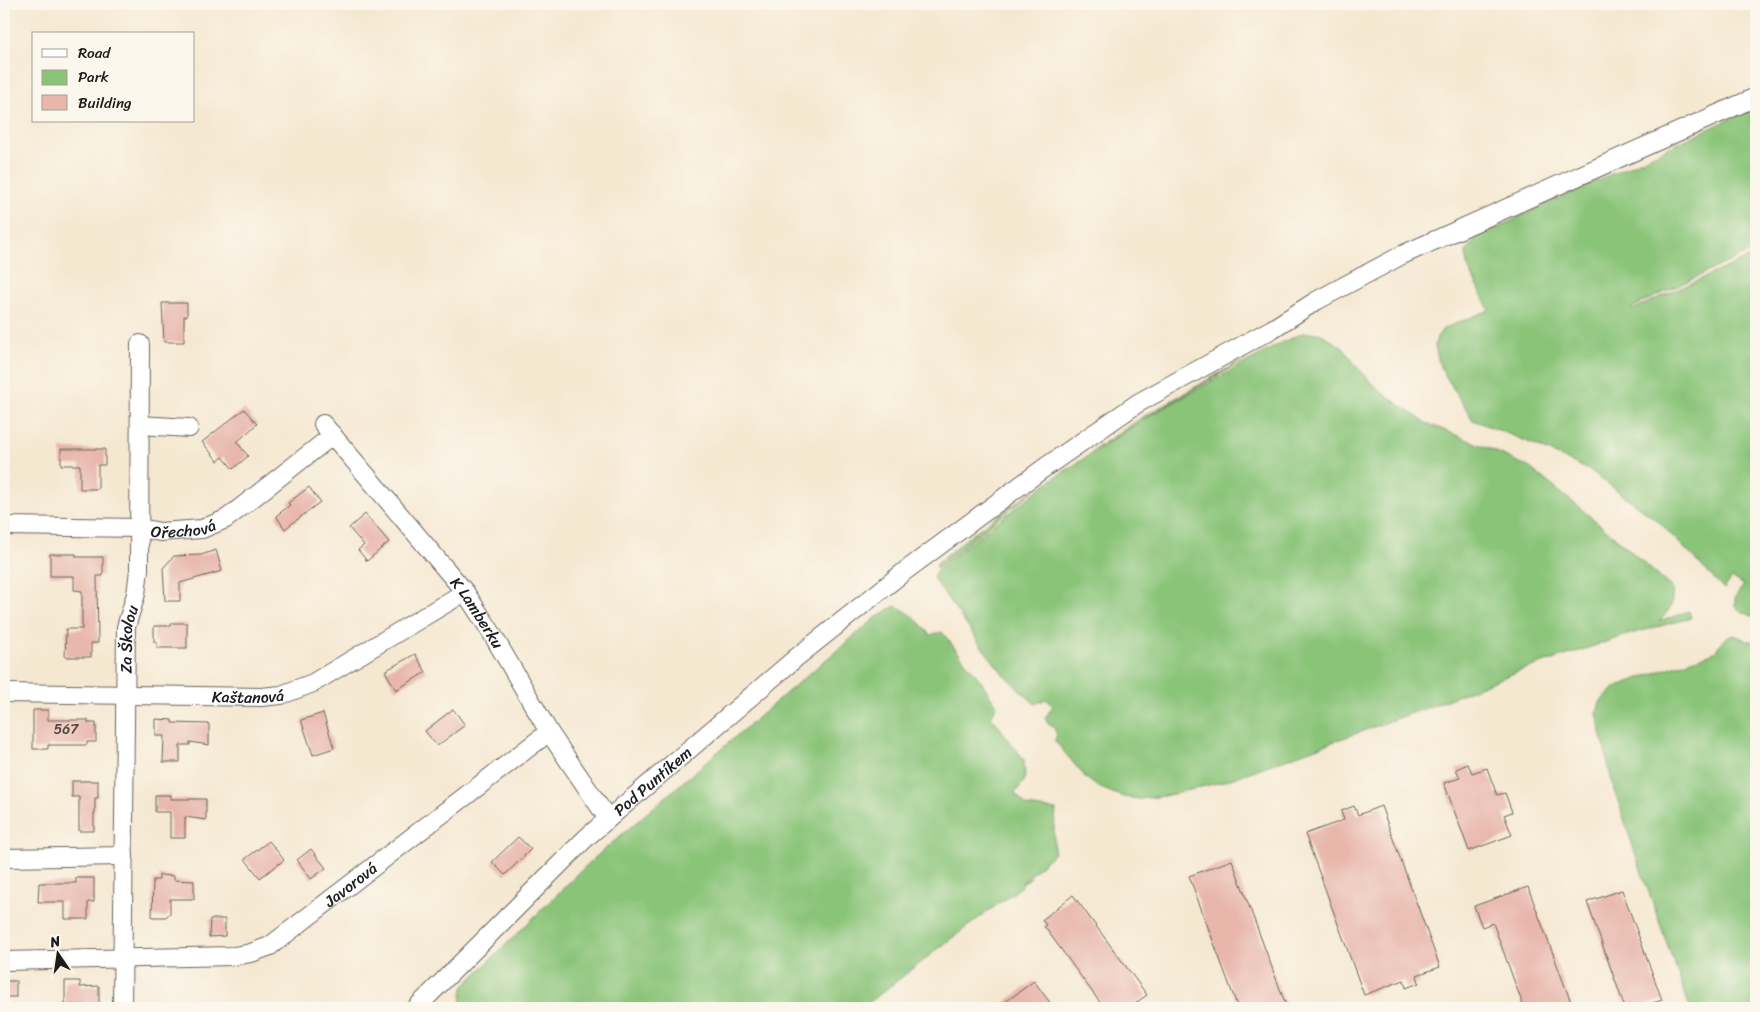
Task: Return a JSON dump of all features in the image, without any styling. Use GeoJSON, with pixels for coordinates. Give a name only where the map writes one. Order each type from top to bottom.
{"type":"FeatureCollection","features":[{"type":"Feature","properties":{"kind":"street","name":"Pod Puntíkem"},"geometry":{"type":"LineString","coordinates":[[416,1008],[587,837],[797,657],[904,571],[1044,468],[1138,403],[1272,329],[1316,301],[1402,255],[1756,97]]}},
{"type":"Feature","properties":{"kind":"street","name":"Za Školou"},"geometry":{"type":"LineString","coordinates":[[122,1008],[126,627],[136,594],[139,570],[140,344]]}},
{"type":"Feature","properties":{"kind":"street"},"geometry":{"type":"LineString","coordinates":[[140,425],[189,428]]}},
{"type":"Feature","properties":{"kind":"street","name":"Ořechová"},"geometry":{"type":"LineString","coordinates":[[4,526],[140,528],[160,532],[202,530],[226,519],[328,429]]}},
{"type":"Feature","properties":{"kind":"street","name":"K Lamberku"},"geometry":{"type":"LineString","coordinates":[[328,429],[466,592],[549,732],[608,819]]}},
{"type":"Feature","properties":{"kind":"street","name":"Kaštanová"},"geometry":{"type":"LineString","coordinates":[[4,693],[261,697],[281,695],[313,683],[466,592]]}},
{"type":"Feature","properties":{"kind":"street","name":"Javorová"},"geometry":{"type":"LineString","coordinates":[[123,958],[234,956],[251,953],[270,946],[549,732]]}},
{"type":"Feature","properties":{"kind":"street"},"geometry":{"type":"LineString","coordinates":[[4,858],[124,856]]}},
{"type":"Feature","properties":{"kind":"street"},"geometry":{"type":"LineString","coordinates":[[4,961],[123,958]]}},
{"type":"Feature","properties":{"kind":"green space"},"geometry":{"type":"Polygon","coordinates":[[[1756,107],[1756,249],[1631,308],[1632,310],[1756,254],[1756,618],[1742,612],[1735,606],[1735,597],[1744,585],[1732,578],[1724,589],[1659,522],[1591,471],[1526,441],[1473,420],[1440,367],[1435,346],[1437,337],[1443,329],[1489,310],[1467,265],[1466,252],[1476,238],[1756,107]]]}},
{"type":"Feature","properties":{"kind":"green space"},"geometry":{"type":"Polygon","coordinates":[[[1302,333],[1320,333],[1343,348],[1358,368],[1381,392],[1426,423],[1488,448],[1530,468],[1607,530],[1673,589],[1671,607],[1659,622],[1689,611],[1691,618],[1630,634],[1519,671],[1429,707],[1222,782],[1164,796],[1140,799],[1123,797],[1098,787],[1086,778],[1055,741],[1057,734],[1045,718],[1053,706],[1046,699],[1035,704],[1004,675],[933,578],[946,562],[1051,480],[1140,422],[1092,451],[1141,418],[1232,366],[1246,359],[1142,420],[1302,333]]]}},
{"type":"Feature","properties":{"kind":"green space"},"geometry":{"type":"Polygon","coordinates":[[[1034,490],[936,568],[937,563],[972,534],[1034,490]]]}},
{"type":"Feature","properties":{"kind":"green space"},"geometry":{"type":"Polygon","coordinates":[[[895,606],[910,614],[930,635],[942,632],[980,680],[997,706],[991,716],[1024,760],[1025,780],[1015,793],[1026,806],[1056,810],[1054,853],[1021,883],[1032,876],[1013,893],[862,1008],[459,1008],[464,986],[590,862],[798,683],[877,617],[895,606]]]}},
{"type":"Feature","properties":{"kind":"green space"},"geometry":{"type":"Polygon","coordinates":[[[1734,635],[1756,643],[1756,1008],[1690,1008],[1612,782],[1597,714],[1600,702],[1617,686],[1715,652],[1723,641],[1734,635]]]}},
{"type":"Feature","properties":{"kind":"building"},"geometry":{"type":"Polygon","coordinates":[[[162,303],[187,303],[187,316],[184,316],[184,342],[164,342],[162,303]]]}},
{"type":"Feature","properties":{"kind":"building"},"geometry":{"type":"Polygon","coordinates":[[[244,409],[257,424],[237,442],[248,456],[233,469],[223,457],[218,461],[202,442],[244,409]]]}},
{"type":"Feature","properties":{"kind":"building"},"geometry":{"type":"Polygon","coordinates":[[[61,449],[105,449],[105,465],[98,465],[98,489],[80,489],[80,465],[61,465],[61,449]]]}},
{"type":"Feature","properties":{"kind":"building"},"geometry":{"type":"Polygon","coordinates":[[[309,487],[320,502],[285,529],[276,516],[290,505],[288,503],[309,487]]]}},
{"type":"Feature","properties":{"kind":"building"},"geometry":{"type":"Polygon","coordinates":[[[365,514],[389,542],[367,561],[358,550],[364,545],[349,528],[365,514]]]}},
{"type":"Feature","properties":{"kind":"building"},"geometry":{"type":"Polygon","coordinates":[[[216,550],[222,571],[180,583],[180,601],[165,601],[163,568],[174,556],[201,555],[216,550]]]}},
{"type":"Feature","properties":{"kind":"building"},"geometry":{"type":"Polygon","coordinates":[[[50,554],[76,554],[76,557],[103,557],[103,576],[97,576],[98,643],[91,643],[91,657],[65,657],[66,629],[82,629],[82,591],[74,590],[74,576],[50,576],[50,554]]]}},
{"type":"Feature","properties":{"kind":"building"},"geometry":{"type":"Polygon","coordinates":[[[171,623],[187,623],[187,648],[157,648],[157,642],[154,642],[154,626],[171,626],[171,623]]]}},
{"type":"Feature","properties":{"kind":"building"},"geometry":{"type":"Polygon","coordinates":[[[415,654],[426,672],[396,690],[385,671],[415,654]]]}},
{"type":"Feature","properties":{"kind":"building"},"geometry":{"type":"Polygon","coordinates":[[[453,709],[465,725],[437,746],[425,731],[453,709]]]}},
{"type":"Feature","properties":{"kind":"building"},"geometry":{"type":"Polygon","coordinates":[[[33,710],[48,710],[48,720],[88,720],[88,723],[96,723],[96,742],[87,742],[87,745],[48,745],[48,749],[33,749],[33,710]]]}},
{"type":"Feature","properties":{"kind":"building"},"geometry":{"type":"Polygon","coordinates":[[[323,713],[334,748],[313,755],[301,720],[323,713]]]}},
{"type":"Feature","properties":{"kind":"building"},"geometry":{"type":"Polygon","coordinates":[[[156,719],[172,720],[172,723],[209,724],[209,745],[190,742],[190,745],[180,745],[180,762],[163,762],[164,736],[156,736],[156,719]]]}},
{"type":"Feature","properties":{"kind":"building"},"geometry":{"type":"Polygon","coordinates":[[[1468,764],[1472,773],[1487,768],[1497,795],[1505,793],[1512,812],[1504,815],[1512,835],[1469,851],[1444,783],[1460,778],[1456,769],[1468,764]]]}},
{"type":"Feature","properties":{"kind":"building"},"geometry":{"type":"Polygon","coordinates":[[[72,781],[98,781],[98,798],[95,798],[94,831],[79,831],[79,797],[72,797],[72,781]]]}},
{"type":"Feature","properties":{"kind":"building"},"geometry":{"type":"Polygon","coordinates":[[[155,795],[171,795],[171,799],[206,799],[206,820],[185,817],[185,838],[170,838],[170,812],[155,812],[155,795]]]}},
{"type":"Feature","properties":{"kind":"building"},"geometry":{"type":"Polygon","coordinates":[[[1354,806],[1358,815],[1381,806],[1440,967],[1417,975],[1419,983],[1406,988],[1404,980],[1364,995],[1305,834],[1344,820],[1341,811],[1354,806]]]}},
{"type":"Feature","properties":{"kind":"building"},"geometry":{"type":"Polygon","coordinates":[[[518,837],[531,849],[505,875],[492,862],[518,837]]]}},
{"type":"Feature","properties":{"kind":"building"},"geometry":{"type":"Polygon","coordinates":[[[269,841],[284,860],[260,878],[245,859],[269,841]]]}},
{"type":"Feature","properties":{"kind":"building"},"geometry":{"type":"Polygon","coordinates":[[[311,849],[326,868],[311,879],[297,860],[311,849]]]}},
{"type":"Feature","properties":{"kind":"building"},"geometry":{"type":"Polygon","coordinates":[[[1232,860],[1287,1008],[1238,1008],[1189,876],[1232,860]]]}},
{"type":"Feature","properties":{"kind":"building"},"geometry":{"type":"Polygon","coordinates":[[[159,875],[174,876],[174,880],[194,881],[194,899],[170,899],[170,913],[166,917],[152,917],[153,880],[159,880],[159,875]]]}},
{"type":"Feature","properties":{"kind":"building"},"geometry":{"type":"Polygon","coordinates":[[[76,878],[94,878],[94,902],[88,902],[88,919],[65,919],[65,902],[38,902],[39,883],[76,883],[76,878]]]}},
{"type":"Feature","properties":{"kind":"building"},"geometry":{"type":"Polygon","coordinates":[[[1528,887],[1573,1008],[1524,1008],[1493,923],[1482,927],[1474,906],[1528,887]]]}},
{"type":"Feature","properties":{"kind":"building"},"geometry":{"type":"Polygon","coordinates":[[[1622,890],[1662,1000],[1638,1008],[1625,1008],[1587,902],[1622,890]]]}},
{"type":"Feature","properties":{"kind":"building"},"geometry":{"type":"Polygon","coordinates":[[[1073,895],[1147,995],[1128,1008],[1104,1008],[1044,926],[1046,925],[1042,920],[1073,895]]]}},
{"type":"Feature","properties":{"kind":"building"},"geometry":{"type":"Polygon","coordinates":[[[210,919],[225,919],[225,936],[209,937],[210,919]]]}},
{"type":"Feature","properties":{"kind":"building"},"geometry":{"type":"Polygon","coordinates":[[[4,981],[16,981],[16,997],[4,997],[4,981]]]}},
{"type":"Feature","properties":{"kind":"building"},"geometry":{"type":"Polygon","coordinates":[[[65,981],[80,981],[80,987],[99,986],[99,1008],[86,1008],[86,1005],[65,1005],[65,981]]]}},
{"type":"Feature","properties":{"kind":"building"},"geometry":{"type":"Polygon","coordinates":[[[1034,981],[1054,1008],[997,1008],[1034,981]]]}}]}
